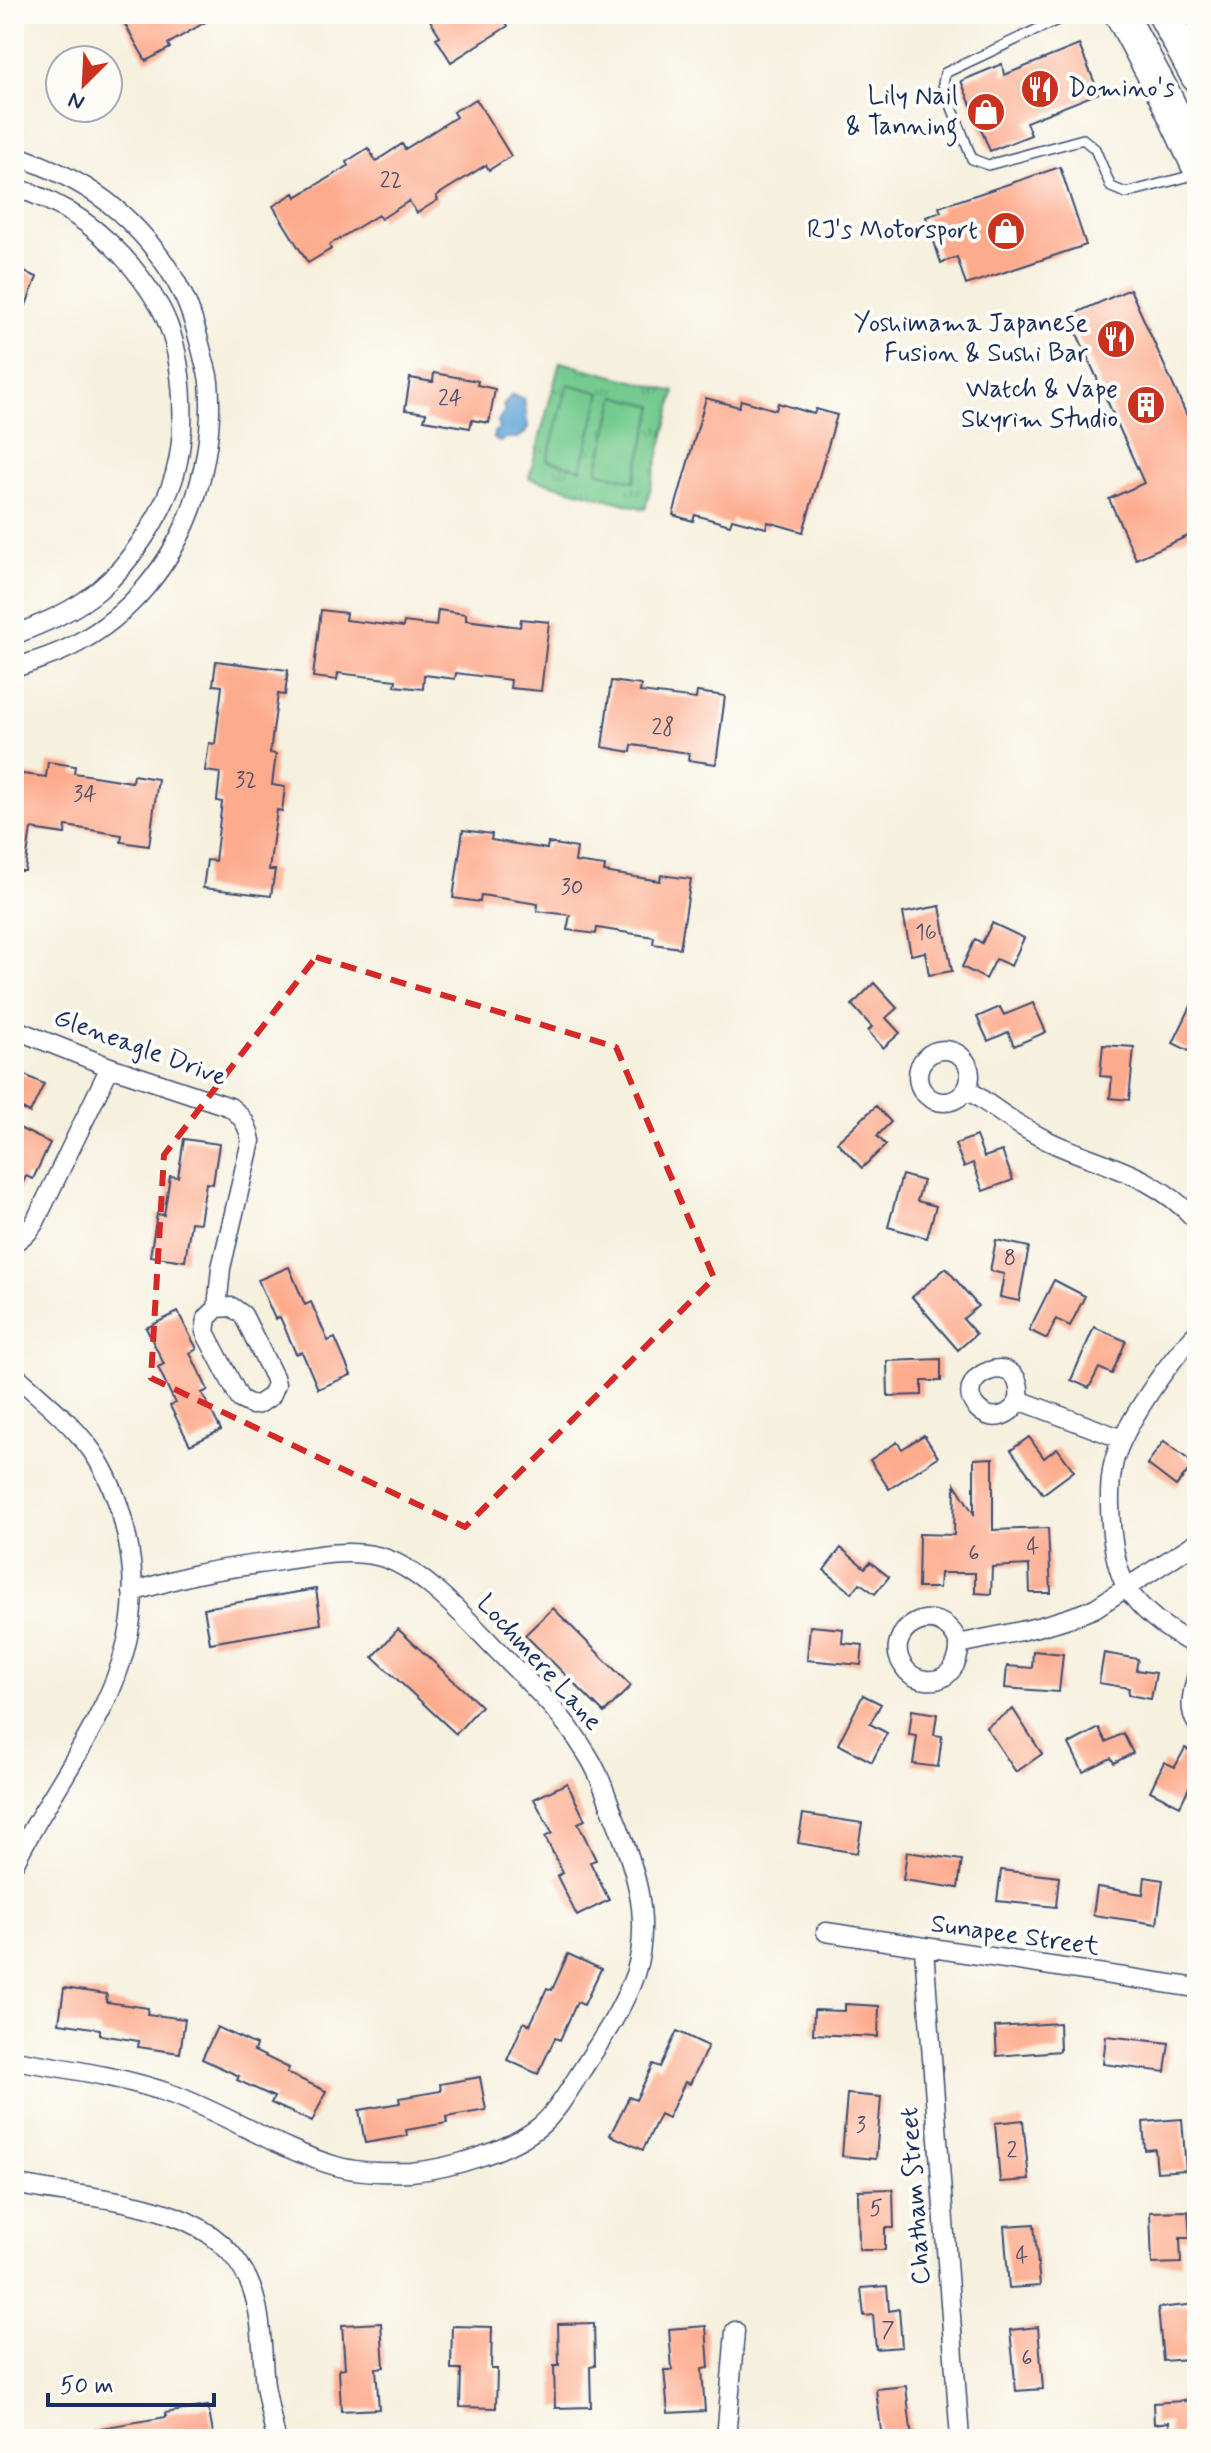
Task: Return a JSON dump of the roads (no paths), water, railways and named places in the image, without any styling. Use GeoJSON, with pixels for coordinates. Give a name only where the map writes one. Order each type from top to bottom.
{"type":"FeatureCollection","features":[{"type":"Feature","properties":{"kind":"highway"},"geometry":{"type":"LineString","coordinates":[[1121,14],[1197,164]]}},
{"type":"Feature","properties":{"kind":"highway"},"geometry":{"type":"LineString","coordinates":[[1164,14],[1197,76]]}},
{"type":"Feature","properties":{"kind":"street"},"geometry":{"type":"LineString","coordinates":[[14,155],[62,174],[107,202],[127,219],[161,259],[184,295],[196,330],[209,380],[209,432],[200,483],[183,531],[156,575],[120,614],[99,630],[54,655],[14,668]]}},
{"type":"Feature","properties":{"kind":"street"},"geometry":{"type":"LineString","coordinates":[[14,187],[79,216],[134,269],[161,310],[174,348],[181,385],[181,436],[174,474],[148,532],[117,573],[98,591],[55,618],[14,635]]}},
{"type":"Feature","properties":{"kind":"street","name":"Gleneagle Drive"},"geometry":{"type":"LineString","coordinates":[[14,1029],[110,1067],[230,1107],[242,1116],[249,1128],[251,1141],[221,1268],[217,1308],[207,1318],[205,1332],[235,1394],[252,1405],[265,1401],[274,1391],[274,1377],[243,1315],[232,1307],[217,1308]]}},
{"type":"Feature","properties":{"kind":"street"},"geometry":{"type":"LineString","coordinates":[[14,1243],[35,1222],[110,1067]]}},
{"type":"Feature","properties":{"kind":"street"},"geometry":{"type":"LineString","coordinates":[[967,1089],[1034,1134],[1151,1183],[1181,1203],[1197,1221]]}},
{"type":"Feature","properties":{"kind":"street"},"geometry":{"type":"LineString","coordinates":[[1197,1333],[1170,1366],[1122,1439],[1110,1486],[1109,1506],[1114,1547],[1126,1587],[1149,1614],[1174,1634],[1197,1646]]}},
{"type":"Feature","properties":{"kind":"street"},"geometry":{"type":"LineString","coordinates":[[14,1374],[77,1432],[107,1477],[130,1549],[132,1592],[131,1618],[122,1659],[101,1711],[31,1829],[14,1864]]}},
{"type":"Feature","properties":{"kind":"street"},"geometry":{"type":"LineString","coordinates":[[1019,1400],[1122,1439]]}},
{"type":"Feature","properties":{"kind":"street"},"geometry":{"type":"LineString","coordinates":[[959,1644],[1077,1616],[1095,1608],[1197,1542]]}},
{"type":"Feature","properties":{"kind":"street","name":"Lochmere Lane"},"geometry":{"type":"LineString","coordinates":[[14,2060],[123,2080],[173,2095],[313,2158],[338,2166],[364,2171],[416,2172],[467,2161],[515,2141],[538,2127],[557,2108],[600,2043],[635,1973],[641,1948],[641,1896],[627,1846],[598,1773],[585,1750],[553,1709],[482,1635],[445,1599],[404,1567],[380,1556],[327,1554],[200,1573],[132,1592]]}},
{"type":"Feature","properties":{"kind":"street"},"geometry":{"type":"LineString","coordinates":[[1197,1674],[1190,1704],[1197,1724]]}},
{"type":"Feature","properties":{"kind":"street","name":"Sunapee Street"},"geometry":{"type":"LineString","coordinates":[[826,1932],[1197,1988]]}},
{"type":"Feature","properties":{"kind":"street","name":"Chatham Street"},"geometry":{"type":"LineString","coordinates":[[924,1949],[960,2439]]}},
{"type":"Feature","properties":{"kind":"street"},"geometry":{"type":"LineString","coordinates":[[14,2184],[147,2207],[202,2228],[225,2246],[245,2269],[257,2306],[265,2387],[276,2439]]}},
{"type":"Feature","properties":{"kind":"street"},"geometry":{"type":"LineString","coordinates":[[726,2439],[735,2331]]}},
{"type":"Feature","properties":{"kind":"lane"},"geometry":{"type":"LineString","coordinates":[[1070,14],[945,73],[943,84],[972,159],[988,165],[1083,139],[1095,149],[1111,187],[1126,193],[1197,174]]}},
{"type":"Feature","properties":{"kind":"water"},"geometry":{"type":"Polygon","coordinates":[[[512,395],[524,399],[528,427],[518,438],[505,438],[500,442],[494,439],[494,432],[499,429],[498,422],[505,410],[503,406],[512,395]]]}},
{"type":"Feature","properties":{"kind":"place","name":"Domino's"},"geometry":{"type":"Point","coordinates":[1040,89]}},
{"type":"Feature","properties":{"kind":"place","name":"Lily Nail & Tanning"},"geometry":{"type":"Point","coordinates":[986,112]}},
{"type":"Feature","properties":{"kind":"place","name":"RJ's Motorsport"},"geometry":{"type":"Point","coordinates":[1006,231]}},
{"type":"Feature","properties":{"kind":"place","name":"Yoshimama Japanese Fusion & Sushi Bar"},"geometry":{"type":"Point","coordinates":[1116,339]}},
{"type":"Feature","properties":{"kind":"place","name":"Watch & Vape Skyrim Studio"},"geometry":{"type":"Point","coordinates":[1146,405]}}]}
